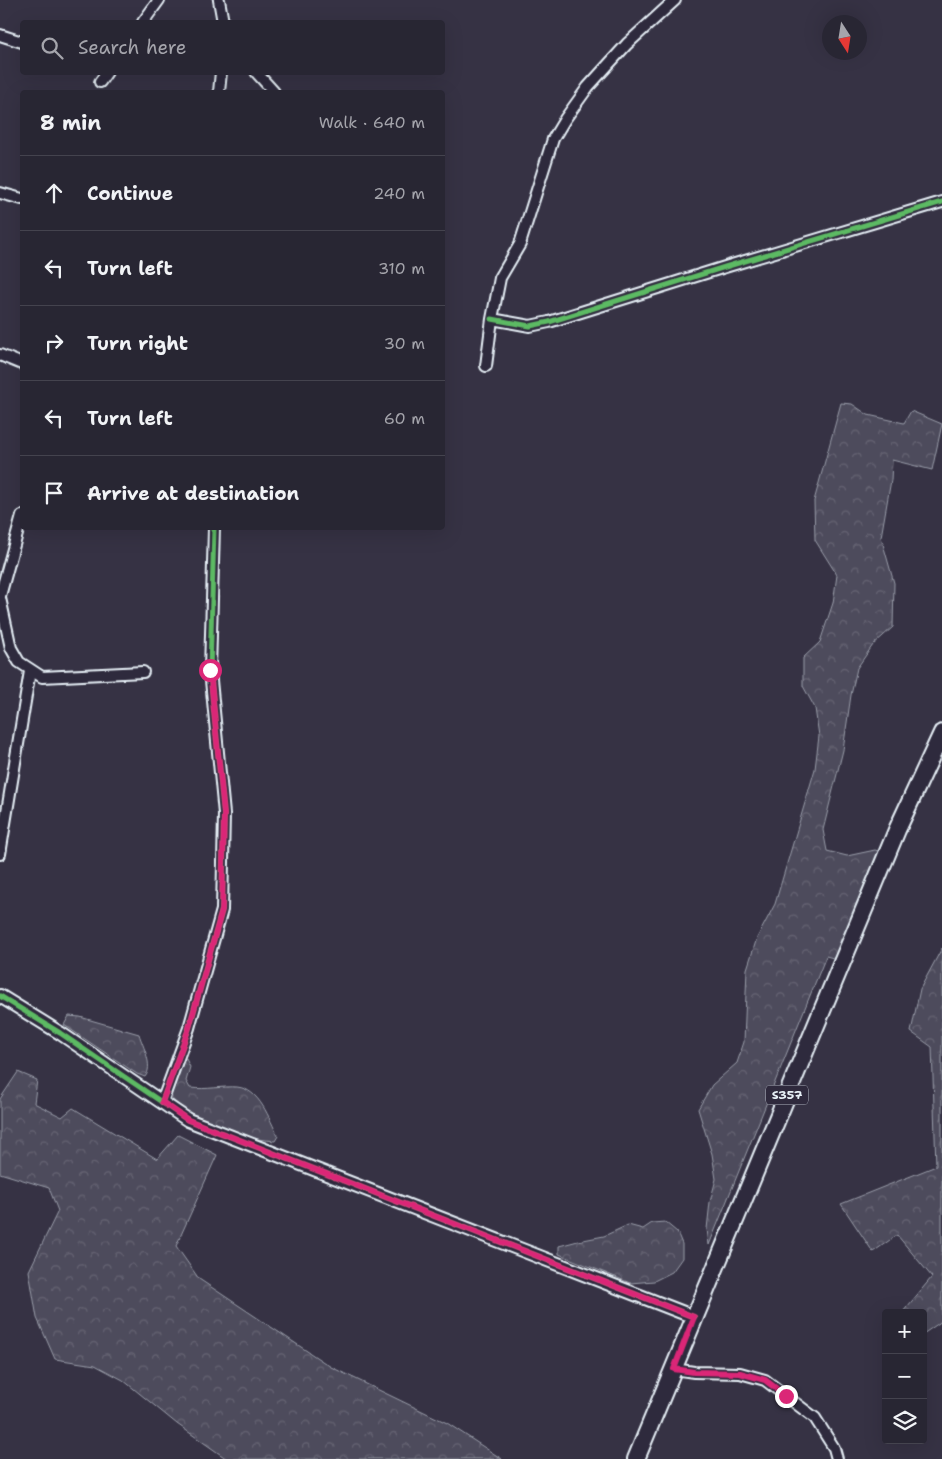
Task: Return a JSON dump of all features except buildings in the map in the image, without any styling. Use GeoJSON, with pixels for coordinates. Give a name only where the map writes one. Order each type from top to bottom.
{"type":"FeatureCollection","features":[{"type":"Feature","properties":{"kind":"main road","name":"S357"},"geometry":{"type":"LineString","coordinates":[[636,1459],[894,839],[942,733]]}},
{"type":"Feature","properties":{"kind":"street"},"geometry":{"type":"LineString","coordinates":[[144,20],[159,0]]}},
{"type":"Feature","properties":{"kind":"street"},"geometry":{"type":"LineString","coordinates":[[219,0],[224,20]]}},
{"type":"Feature","properties":{"kind":"street"},"geometry":{"type":"LineString","coordinates":[[486,366],[500,278],[520,244],[553,139],[564,119],[588,87],[627,44],[675,0]]}},
{"type":"Feature","properties":{"kind":"street"},"geometry":{"type":"LineString","coordinates":[[0,36],[20,41]]}},
{"type":"Feature","properties":{"kind":"street"},"geometry":{"type":"LineString","coordinates":[[100,82],[105,75]]}},
{"type":"Feature","properties":{"kind":"street"},"geometry":{"type":"LineString","coordinates":[[219,90],[221,75]]}},
{"type":"Feature","properties":{"kind":"street"},"geometry":{"type":"LineString","coordinates":[[259,75],[272,90]]}},
{"type":"Feature","properties":{"kind":"street"},"geometry":{"type":"LineString","coordinates":[[0,192],[20,198]]}},
{"type":"Feature","properties":{"kind":"street"},"geometry":{"type":"LineString","coordinates":[[492,319],[530,326],[549,322],[942,202]]}},
{"type":"Feature","properties":{"kind":"street"},"geometry":{"type":"LineString","coordinates":[[0,356],[20,363]]}},
{"type":"Feature","properties":{"kind":"street"},"geometry":{"type":"LineString","coordinates":[[20,523],[0,597],[11,648],[19,662],[30,671],[42,677],[143,672]]}},
{"type":"Feature","properties":{"kind":"street"},"geometry":{"type":"LineString","coordinates":[[162,1102],[189,1028],[222,910],[224,814],[210,670],[214,530]]}},
{"type":"Feature","properties":{"kind":"street"},"geometry":{"type":"LineString","coordinates":[[0,854],[30,671]]}},
{"type":"Feature","properties":{"kind":"street"},"geometry":{"type":"LineString","coordinates":[[0,996],[60,1033],[188,1120],[694,1317]]}},
{"type":"Feature","properties":{"kind":"street"},"geometry":{"type":"LineString","coordinates":[[674,1369],[694,1372],[740,1373],[765,1380],[814,1418],[834,1448],[837,1459]]}},
{"type":"Feature","properties":{"kind":"green space"},"geometry":{"type":"Polygon","coordinates":[[[841,403],[852,404],[868,415],[904,423],[911,411],[942,424],[932,470],[892,460],[891,480],[881,537],[894,583],[893,627],[873,645],[857,668],[843,750],[823,830],[827,851],[847,856],[875,850],[882,852],[837,959],[826,956],[709,1245],[707,1229],[710,1202],[716,1179],[712,1154],[698,1109],[712,1085],[737,1063],[744,1042],[747,969],[757,938],[775,904],[815,769],[819,736],[815,708],[803,686],[803,658],[820,642],[833,603],[837,575],[815,540],[814,501],[841,403]]]}},
{"type":"Feature","properties":{"kind":"green space"},"geometry":{"type":"Polygon","coordinates":[[[942,948],[942,1321],[927,1331],[927,1309],[905,1309],[932,1277],[897,1235],[873,1252],[841,1204],[936,1166],[932,1047],[911,1032],[920,989],[942,948]]]}},
{"type":"Feature","properties":{"kind":"green space"},"geometry":{"type":"Polygon","coordinates":[[[69,1016],[80,1017],[139,1034],[148,1062],[145,1077],[137,1074],[64,1025],[69,1016]]]}},
{"type":"Feature","properties":{"kind":"green space"},"geometry":{"type":"Polygon","coordinates":[[[182,1058],[186,1059],[190,1067],[186,1081],[190,1088],[237,1087],[252,1093],[263,1106],[271,1121],[278,1136],[275,1141],[248,1137],[225,1130],[193,1115],[176,1103],[170,1096],[182,1058]]]}},
{"type":"Feature","properties":{"kind":"green space"},"geometry":{"type":"Polygon","coordinates":[[[18,1072],[37,1080],[34,1103],[62,1117],[73,1108],[157,1159],[178,1135],[217,1155],[176,1246],[199,1279],[331,1367],[447,1423],[502,1459],[227,1459],[177,1424],[123,1380],[95,1365],[55,1359],[37,1318],[29,1271],[58,1211],[49,1188],[0,1173],[0,1099],[18,1072]]]}},
{"type":"Feature","properties":{"kind":"green space"},"geometry":{"type":"Polygon","coordinates":[[[665,1222],[677,1232],[682,1244],[682,1258],[672,1272],[654,1281],[630,1283],[559,1254],[559,1246],[604,1236],[628,1225],[643,1229],[652,1223],[665,1222]]]}},
{"type":"Feature","properties":{"kind":"cycle path"},"geometry":{"type":"LineString","coordinates":[[492,319],[530,326],[549,322],[942,202]]}},
{"type":"Feature","properties":{"kind":"cycle path"},"geometry":{"type":"LineString","coordinates":[[162,1102],[189,1028],[222,910],[224,814],[210,670],[214,530]]}},
{"type":"Feature","properties":{"kind":"cycle path"},"geometry":{"type":"LineString","coordinates":[[0,996],[60,1033],[188,1120],[694,1317]]}},
{"type":"Feature","properties":{"kind":"route"},"geometry":{"type":"LineString","coordinates":[[210,670],[224,814],[222,910],[189,1028],[162,1102],[188,1120],[694,1317],[674,1369],[694,1372],[740,1373],[765,1380],[786,1396]]}}]}
